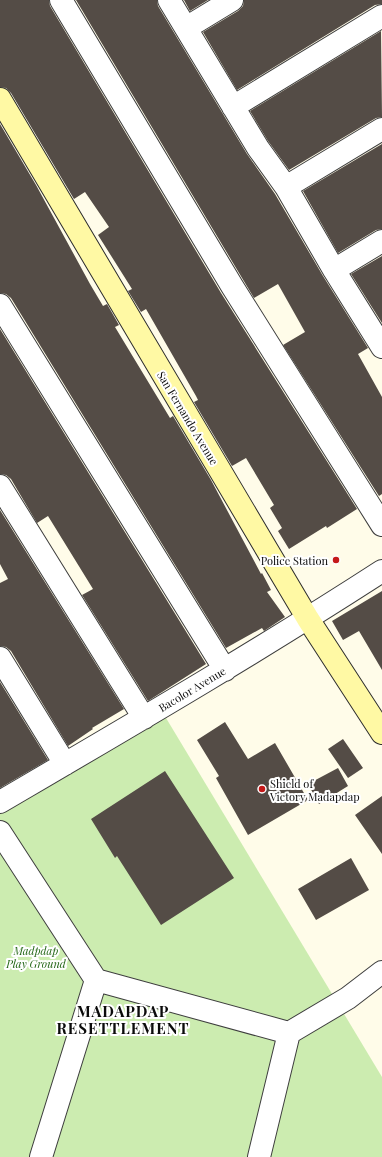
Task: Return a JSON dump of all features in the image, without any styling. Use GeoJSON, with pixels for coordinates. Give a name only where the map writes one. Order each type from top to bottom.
{"type":"FeatureCollection","features":[{"type":"Feature","properties":{"kind":"main road","name":"San Fernando Avenue"},"geometry":{"type":"LineString","coordinates":[[0,99],[308,619],[382,732]]}},
{"type":"Feature","properties":{"kind":"street"},"geometry":{"type":"LineString","coordinates":[[61,0],[232,286],[382,525]]}},
{"type":"Feature","properties":{"kind":"street"},"geometry":{"type":"LineString","coordinates":[[169,0],[258,148],[286,187],[334,270],[382,346]]}},
{"type":"Feature","properties":{"kind":"street"},"geometry":{"type":"LineString","coordinates":[[186,28],[232,0]]}},
{"type":"Feature","properties":{"kind":"street"},"geometry":{"type":"LineString","coordinates":[[233,107],[382,16]]}},
{"type":"Feature","properties":{"kind":"street"},"geometry":{"type":"LineString","coordinates":[[286,187],[382,129]]}},
{"type":"Feature","properties":{"kind":"street"},"geometry":{"type":"LineString","coordinates":[[334,270],[382,240]]}},
{"type":"Feature","properties":{"kind":"street"},"geometry":{"type":"LineString","coordinates":[[0,306],[225,670]]}},
{"type":"Feature","properties":{"kind":"street"},"geometry":{"type":"LineString","coordinates":[[0,486],[144,718]]}},
{"type":"Feature","properties":{"kind":"street","name":"Bacolor Avenue"},"geometry":{"type":"LineString","coordinates":[[0,802],[225,670],[382,571]]}},
{"type":"Feature","properties":{"kind":"street"},"geometry":{"type":"LineString","coordinates":[[0,658],[65,764]]}},
{"type":"Feature","properties":{"kind":"street"},"geometry":{"type":"LineString","coordinates":[[0,832],[96,980],[289,1033],[348,998],[382,972]]}},
{"type":"Feature","properties":{"kind":"street"},"geometry":{"type":"LineString","coordinates":[[41,1157],[96,980]]}},
{"type":"Feature","properties":{"kind":"street"},"geometry":{"type":"LineString","coordinates":[[260,1157],[289,1033]]}},
{"type":"Feature","properties":{"kind":"green space","name":"Madpdap Play Ground"},"geometry":{"type":"Polygon","coordinates":[[[160,708],[382,1077],[382,1157],[0,1157],[0,806],[160,708]]]}},
{"type":"Feature","properties":{"kind":"building"},"geometry":{"type":"Polygon","coordinates":[[[0,0],[49,0],[50,6],[221,293],[357,509],[289,549],[278,531],[282,528],[270,508],[274,505],[246,458],[232,466],[194,402],[198,400],[196,396],[146,309],[141,312],[128,291],[132,289],[98,235],[109,227],[85,192],[74,199],[11,93],[6,88],[0,87],[0,0]]]}},
{"type":"Feature","properties":{"kind":"building"},"geometry":{"type":"Polygon","coordinates":[[[76,0],[157,0],[158,6],[247,154],[275,194],[323,276],[368,348],[358,354],[382,397],[382,494],[379,496],[283,345],[305,332],[278,284],[254,298],[76,0]]]}},
{"type":"Feature","properties":{"kind":"building"},"geometry":{"type":"Polygon","coordinates":[[[184,0],[208,0],[190,11],[184,0]]]}},
{"type":"Feature","properties":{"kind":"building"},"geometry":{"type":"Polygon","coordinates":[[[244,0],[382,0],[382,4],[375,5],[237,90],[203,32],[238,11],[243,6],[244,0]]]}},
{"type":"Feature","properties":{"kind":"building"},"geometry":{"type":"Polygon","coordinates":[[[381,31],[382,117],[376,118],[289,170],[268,141],[250,111],[381,31]]]}},
{"type":"Feature","properties":{"kind":"building"},"geometry":{"type":"Polygon","coordinates":[[[0,124],[36,185],[103,306],[107,304],[119,325],[115,327],[170,418],[173,416],[211,480],[271,590],[267,592],[285,617],[264,631],[262,628],[226,648],[11,298],[6,294],[0,293],[0,124]]]}},
{"type":"Feature","properties":{"kind":"building"},"geometry":{"type":"Polygon","coordinates":[[[382,144],[382,229],[376,230],[338,253],[303,191],[382,144]]]}},
{"type":"Feature","properties":{"kind":"building"},"geometry":{"type":"Polygon","coordinates":[[[382,256],[382,323],[351,274],[382,256]]]}},
{"type":"Feature","properties":{"kind":"building"},"geometry":{"type":"Polygon","coordinates":[[[0,329],[206,664],[148,701],[82,595],[93,589],[48,516],[37,523],[11,479],[6,475],[0,474],[0,329]]]}},
{"type":"Feature","properties":{"kind":"building"},"geometry":{"type":"Polygon","coordinates":[[[0,510],[124,709],[92,728],[93,729],[68,746],[11,651],[6,647],[0,646],[0,583],[8,579],[0,564],[0,510]]]}},
{"type":"Feature","properties":{"kind":"building"},"geometry":{"type":"Polygon","coordinates":[[[382,591],[382,670],[359,631],[343,640],[332,621],[382,591]]]}},
{"type":"Feature","properties":{"kind":"building"},"geometry":{"type":"Polygon","coordinates":[[[0,682],[48,760],[0,788],[0,682]]]}},
{"type":"Feature","properties":{"kind":"building","name":"Shield of Victory Madapdap"},"geometry":{"type":"Polygon","coordinates":[[[225,722],[248,759],[275,743],[308,800],[248,835],[216,778],[219,776],[197,740],[225,722]]]}},
{"type":"Feature","properties":{"kind":"building"},"geometry":{"type":"Polygon","coordinates":[[[343,739],[363,768],[348,778],[328,749],[343,739]]]}},
{"type":"Feature","properties":{"kind":"building"},"geometry":{"type":"Polygon","coordinates":[[[338,768],[348,786],[319,804],[308,784],[338,768]]]}},
{"type":"Feature","properties":{"kind":"building"},"geometry":{"type":"Polygon","coordinates":[[[165,771],[234,878],[161,925],[117,856],[115,858],[91,819],[165,771]]]}},
{"type":"Feature","properties":{"kind":"building"},"geometry":{"type":"Polygon","coordinates":[[[382,796],[382,854],[355,815],[382,796]]]}},
{"type":"Feature","properties":{"kind":"building"},"geometry":{"type":"Polygon","coordinates":[[[351,858],[369,890],[316,920],[298,889],[351,858]]]}},
{"type":"Feature","properties":{"kind":"place","name":"Police Station"},"geometry":{"type":"Point","coordinates":[336,560]}},
{"type":"Feature","properties":{"kind":"place","name":"Shield of Victory Madapdap"},"geometry":{"type":"Point","coordinates":[262,789]}},
{"type":"Feature","properties":{"kind":"district","name":"MADAPDAP RESETTLEMENT"},"geometry":{"type":"Point","coordinates":[123,1020]}}]}
